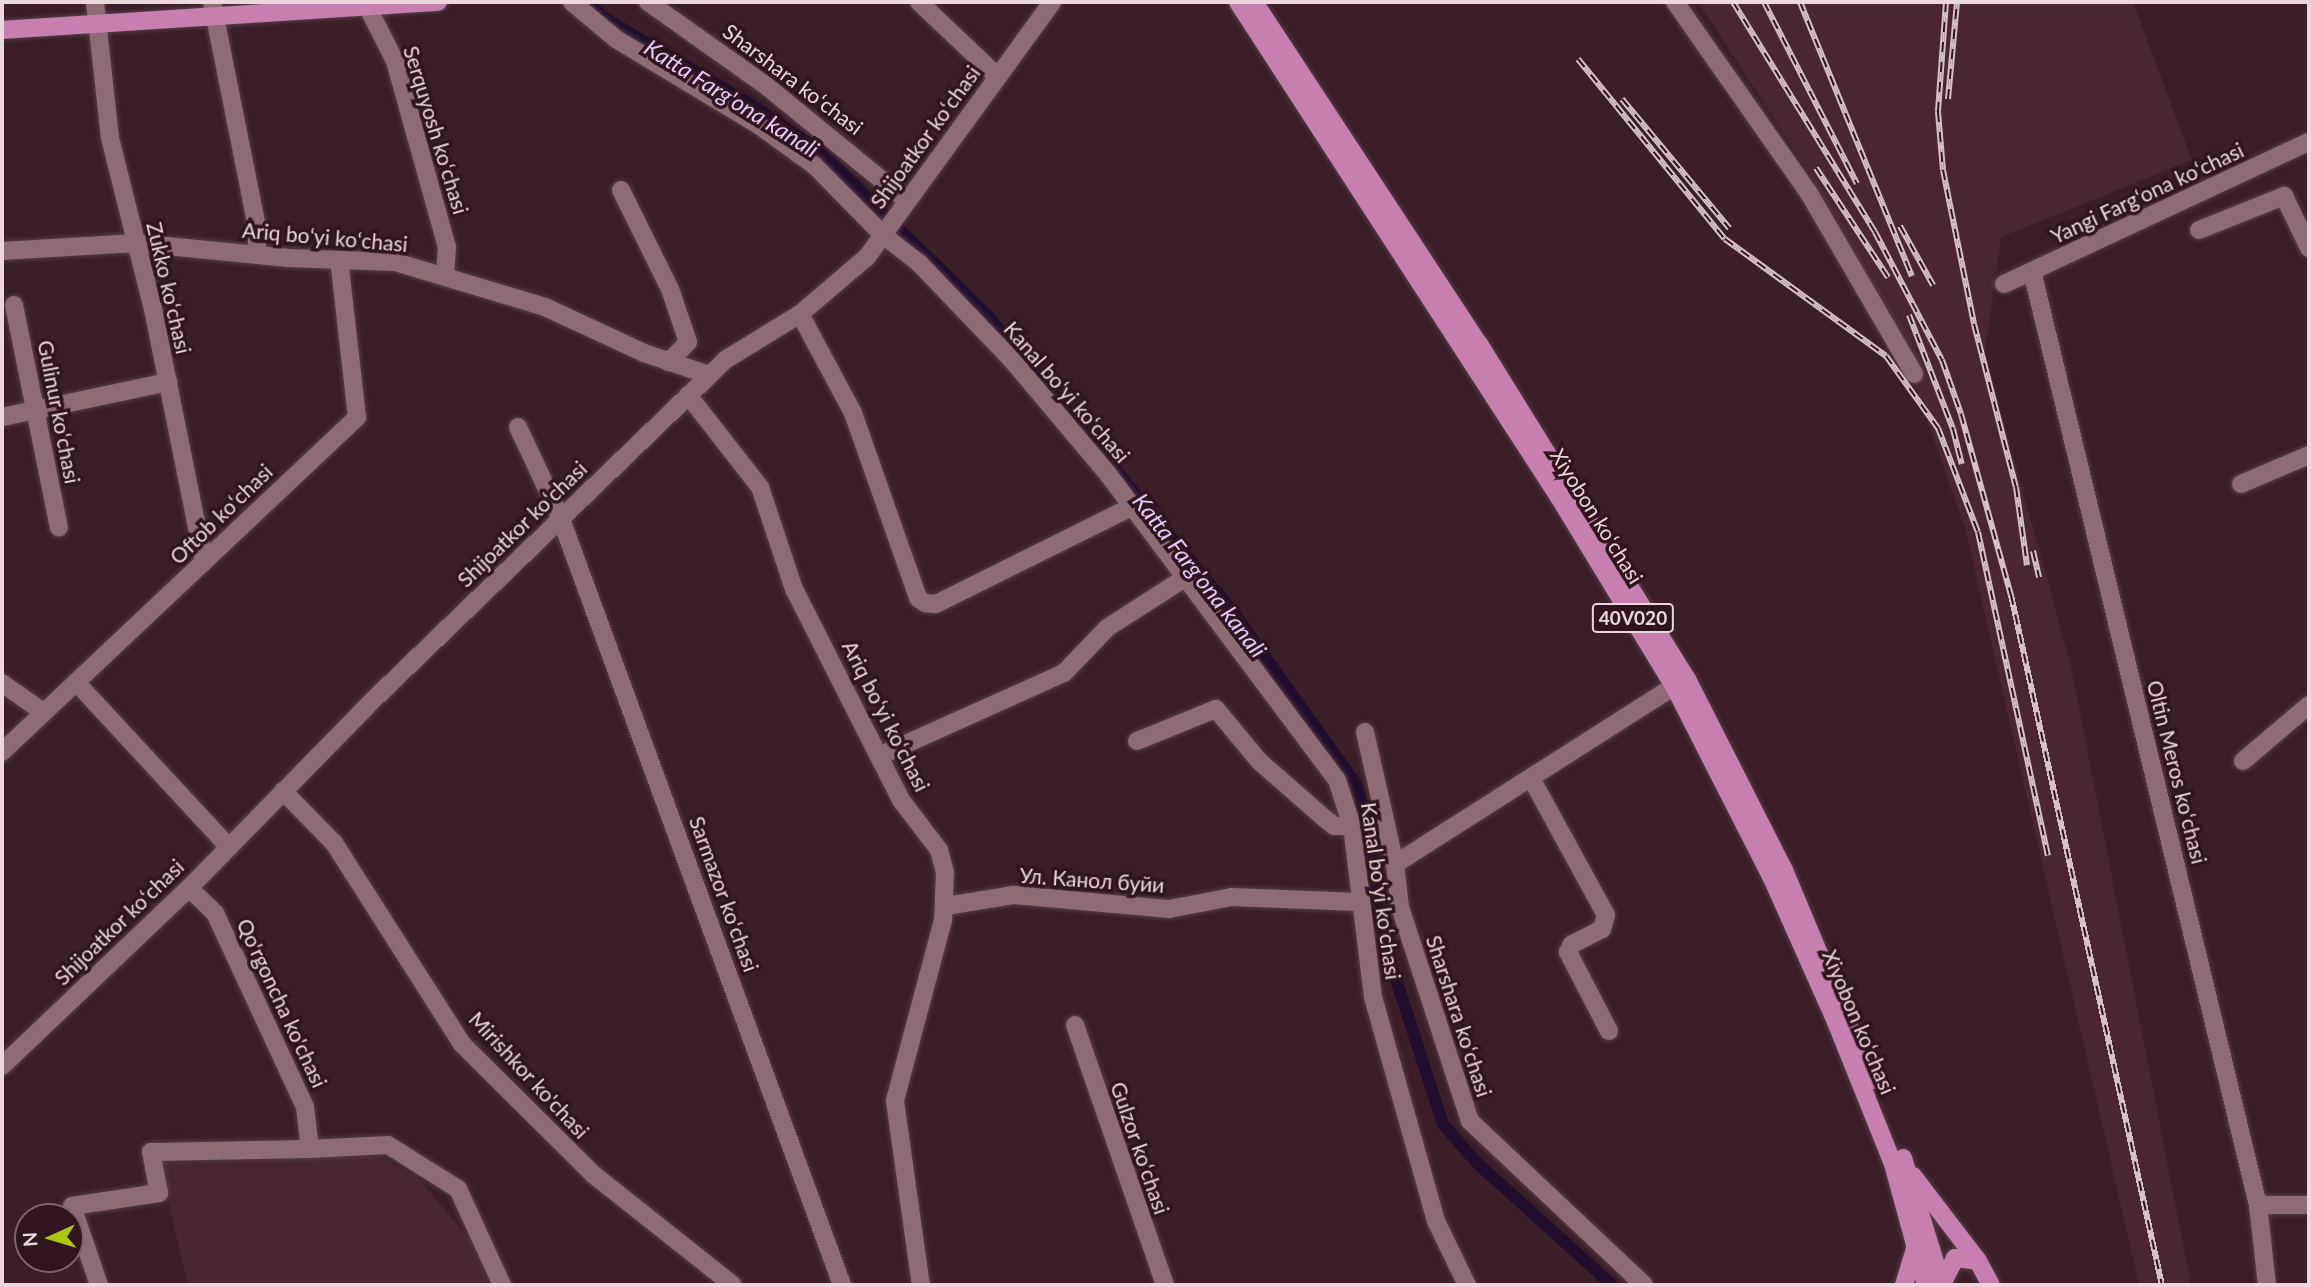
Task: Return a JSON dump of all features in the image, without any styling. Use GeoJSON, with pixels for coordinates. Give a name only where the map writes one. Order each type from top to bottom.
{"type":"FeatureCollection","features":[{"type":"Feature","properties":{"kind":"main road"},"geometry":{"type":"LineString","coordinates":[[2,30],[99,23],[214,8],[438,2]]}},
{"type":"Feature","properties":{"kind":"main road","name":"Xiyobon koʻchasi"},"geometry":{"type":"LineString","coordinates":[[1238,2],[1687,678],[1784,870],[1906,1167],[1937,1285]]}},
{"type":"Feature","properties":{"kind":"main road","name":"Xiyobon koʻchasi"},"geometry":{"type":"LineString","coordinates":[[1254,2],[1565,493],[1674,686],[1772,878],[1836,1022],[1894,1164],[1915,1248],[1937,1285]]}},
{"type":"Feature","properties":{"kind":"main road"},"geometry":{"type":"LineString","coordinates":[[1906,1167],[1978,1261],[1992,1285]]}},
{"type":"Feature","properties":{"kind":"main road"},"geometry":{"type":"LineString","coordinates":[[1904,1285],[1915,1248]]}},
{"type":"Feature","properties":{"kind":"main road"},"geometry":{"type":"LineString","coordinates":[[1937,1285],[1955,1258],[1978,1261]]}},
{"type":"Feature","properties":{"kind":"street","name":"Zukko koʻchasi"},"geometry":{"type":"LineString","coordinates":[[95,2],[110,138],[168,382],[204,562]]}},
{"type":"Feature","properties":{"kind":"street","name":"Kanal boʻyi koʻchasi"},"geometry":{"type":"LineString","coordinates":[[572,2],[616,39],[760,126],[815,166],[883,235],[919,262],[1012,360],[1133,506],[1337,780],[1352,826],[1359,902],[1373,997],[1413,1147],[1436,1221],[1467,1285]]}},
{"type":"Feature","properties":{"kind":"street","name":"Sharshara koʻchasi"},"geometry":{"type":"LineString","coordinates":[[648,2],[774,91],[905,199]]}},
{"type":"Feature","properties":{"kind":"street"},"geometry":{"type":"LineString","coordinates":[[919,2],[997,76]]}},
{"type":"Feature","properties":{"kind":"street","name":"Shijoatkor koʻchasi"},"geometry":{"type":"LineString","coordinates":[[2,1066],[189,888],[284,791],[725,360],[800,314],[867,257],[905,199],[1052,2]]}},
{"type":"Feature","properties":{"kind":"street"},"geometry":{"type":"LineString","coordinates":[[1675,2],[1811,195],[1914,374]]}},
{"type":"Feature","properties":{"kind":"street","name":"Serquyosh koʻchasi"},"geometry":{"type":"LineString","coordinates":[[366,5],[395,61],[447,247],[445,275]]}},
{"type":"Feature","properties":{"kind":"street"},"geometry":{"type":"LineString","coordinates":[[214,8],[254,215],[257,254]]}},
{"type":"Feature","properties":{"kind":"street","name":"Yangi Fargʻona koʻchasi"},"geometry":{"type":"LineString","coordinates":[[2004,284],[2309,142]]}},
{"type":"Feature","properties":{"kind":"street"},"geometry":{"type":"LineString","coordinates":[[621,190],[670,289],[688,342],[669,362]]}},
{"type":"Feature","properties":{"kind":"street"},"geometry":{"type":"LineString","coordinates":[[2199,230],[2284,196],[2309,248]]}},
{"type":"Feature","properties":{"kind":"street","name":"Ariq boʻyi koʻchasi"},"geometry":{"type":"LineString","coordinates":[[2,251],[136,243],[257,254],[395,262],[545,307],[669,362],[709,375]]}},
{"type":"Feature","properties":{"kind":"street","name":"Oftob koʻchasi"},"geometry":{"type":"LineString","coordinates":[[2,752],[357,418],[339,260]]}},
{"type":"Feature","properties":{"kind":"street","name":"Oltin Meros koʻchasi"},"geometry":{"type":"LineString","coordinates":[[2032,271],[2258,1205],[2267,1285]]}},
{"type":"Feature","properties":{"kind":"street","name":"Gulinur koʻchasi"},"geometry":{"type":"LineString","coordinates":[[14,304],[59,528]]}},
{"type":"Feature","properties":{"kind":"street"},"geometry":{"type":"LineString","coordinates":[[800,314],[853,414],[918,598],[925,603],[936,604],[1133,506]]}},
{"type":"Feature","properties":{"kind":"street"},"geometry":{"type":"LineString","coordinates":[[2,417],[168,382]]}},
{"type":"Feature","properties":{"kind":"street","name":"Ariq boʻyi koʻchasi"},"geometry":{"type":"LineString","coordinates":[[688,395],[760,487],[793,589],[901,800],[939,850],[946,906],[895,1101],[921,1285]]}},
{"type":"Feature","properties":{"kind":"street","name":"Sarmazor koʻchasi"},"geometry":{"type":"LineString","coordinates":[[518,427],[561,519],[842,1285]]}},
{"type":"Feature","properties":{"kind":"street"},"geometry":{"type":"LineString","coordinates":[[2241,484],[2309,455]]}},
{"type":"Feature","properties":{"kind":"street"},"geometry":{"type":"LineString","coordinates":[[879,756],[1064,673],[1107,628],[1186,577]]}},
{"type":"Feature","properties":{"kind":"street"},"geometry":{"type":"LineString","coordinates":[[76,682],[229,847]]}},
{"type":"Feature","properties":{"kind":"street"},"geometry":{"type":"LineString","coordinates":[[2,683],[43,712]]}},
{"type":"Feature","properties":{"kind":"street"},"geometry":{"type":"LineString","coordinates":[[1395,864],[1674,686]]}},
{"type":"Feature","properties":{"kind":"street"},"geometry":{"type":"LineString","coordinates":[[2244,761],[2309,705]]}},
{"type":"Feature","properties":{"kind":"street"},"geometry":{"type":"LineString","coordinates":[[1137,741],[1216,709],[1259,761],[1323,817],[1334,826],[1352,826]]}},
{"type":"Feature","properties":{"kind":"street","name":"Sharshara koʻchasi"},"geometry":{"type":"LineString","coordinates":[[1365,732],[1395,864],[1400,907],[1470,1121],[1644,1285]]}},
{"type":"Feature","properties":{"kind":"street"},"geometry":{"type":"LineString","coordinates":[[1531,778],[1606,915],[1602,929],[1572,944],[1567,952],[1609,1031]]}},
{"type":"Feature","properties":{"kind":"street","name":"Mirishkor ko'chasi"},"geometry":{"type":"LineString","coordinates":[[284,791],[334,843],[462,1044],[594,1175],[733,1285]]}},
{"type":"Feature","properties":{"kind":"street","name":"Qo'rgoncha ko'chasi"},"geometry":{"type":"LineString","coordinates":[[189,888],[215,913],[305,1107],[310,1149]]}},
{"type":"Feature","properties":{"kind":"street","name":"Ул. Канол буйи"},"geometry":{"type":"LineString","coordinates":[[946,906],[1014,895],[1169,909],[1232,897],[1359,902]]}},
{"type":"Feature","properties":{"kind":"street","name":"Gulzor koʻchasi"},"geometry":{"type":"LineString","coordinates":[[1075,1025],[1165,1285]]}},
{"type":"Feature","properties":{"kind":"street"},"geometry":{"type":"LineString","coordinates":[[99,1285],[72,1206],[159,1193],[152,1152],[388,1145],[458,1189],[502,1285]]}},
{"type":"Feature","properties":{"kind":"street"},"geometry":{"type":"LineString","coordinates":[[2258,1205],[2309,1205]]}},
{"type":"Feature","properties":{"kind":"shaded area"},"geometry":{"type":"Polygon","coordinates":[[[1698,2],[2133,2],[2192,160],[2001,237],[1985,353],[2071,666],[2191,1285],[2139,1285],[1965,528],[1894,327],[1812,177],[1698,2]]]}},
{"type":"Feature","properties":{"kind":"shaded area"},"geometry":{"type":"Polygon","coordinates":[[[380,1156],[419,1179],[471,1241],[490,1285],[188,1285],[159,1163],[380,1156]]]}},
{"type":"Feature","properties":{"kind":"waterway","name":"Katta Farg'ona kanali"},"geometry":{"type":"LineString","coordinates":[[587,2],[606,19],[747,102],[820,151],[989,317],[1234,613],[1356,784],[1366,820],[1379,927],[1443,1124],[1476,1162],[1612,1285]]}},
{"type":"Feature","properties":{"kind":"railway"},"geometry":{"type":"LineString","coordinates":[[1733,2],[1875,232],[1942,360],[1961,414],[2011,595],[2162,1285]]}},
{"type":"Feature","properties":{"kind":"railway"},"geometry":{"type":"LineString","coordinates":[[1764,2],[1857,184]]}},
{"type":"Feature","properties":{"kind":"railway"},"geometry":{"type":"LineString","coordinates":[[1800,2],[1912,276]]}},
{"type":"Feature","properties":{"kind":"railway"},"geometry":{"type":"LineString","coordinates":[[1946,2],[1938,112],[1943,170],[1974,324],[2016,487],[2027,565]]}},
{"type":"Feature","properties":{"kind":"railway"},"geometry":{"type":"LineString","coordinates":[[1948,99],[1957,2]]}},
{"type":"Feature","properties":{"kind":"railway"},"geometry":{"type":"LineString","coordinates":[[1578,59],[1725,239],[1886,356],[1938,428],[1978,532],[2048,856]]}},
{"type":"Feature","properties":{"kind":"railway"},"geometry":{"type":"LineString","coordinates":[[1622,99],[1729,228]]}},
{"type":"Feature","properties":{"kind":"railway"},"geometry":{"type":"LineString","coordinates":[[1816,168],[1888,277]]}},
{"type":"Feature","properties":{"kind":"railway"},"geometry":{"type":"LineString","coordinates":[[1900,226],[1933,285]]}},
{"type":"Feature","properties":{"kind":"railway"},"geometry":{"type":"LineString","coordinates":[[1909,315],[1953,429],[1962,464]]}},
{"type":"Feature","properties":{"kind":"railway"},"geometry":{"type":"LineString","coordinates":[[2033,551],[2039,577]]}}]}
